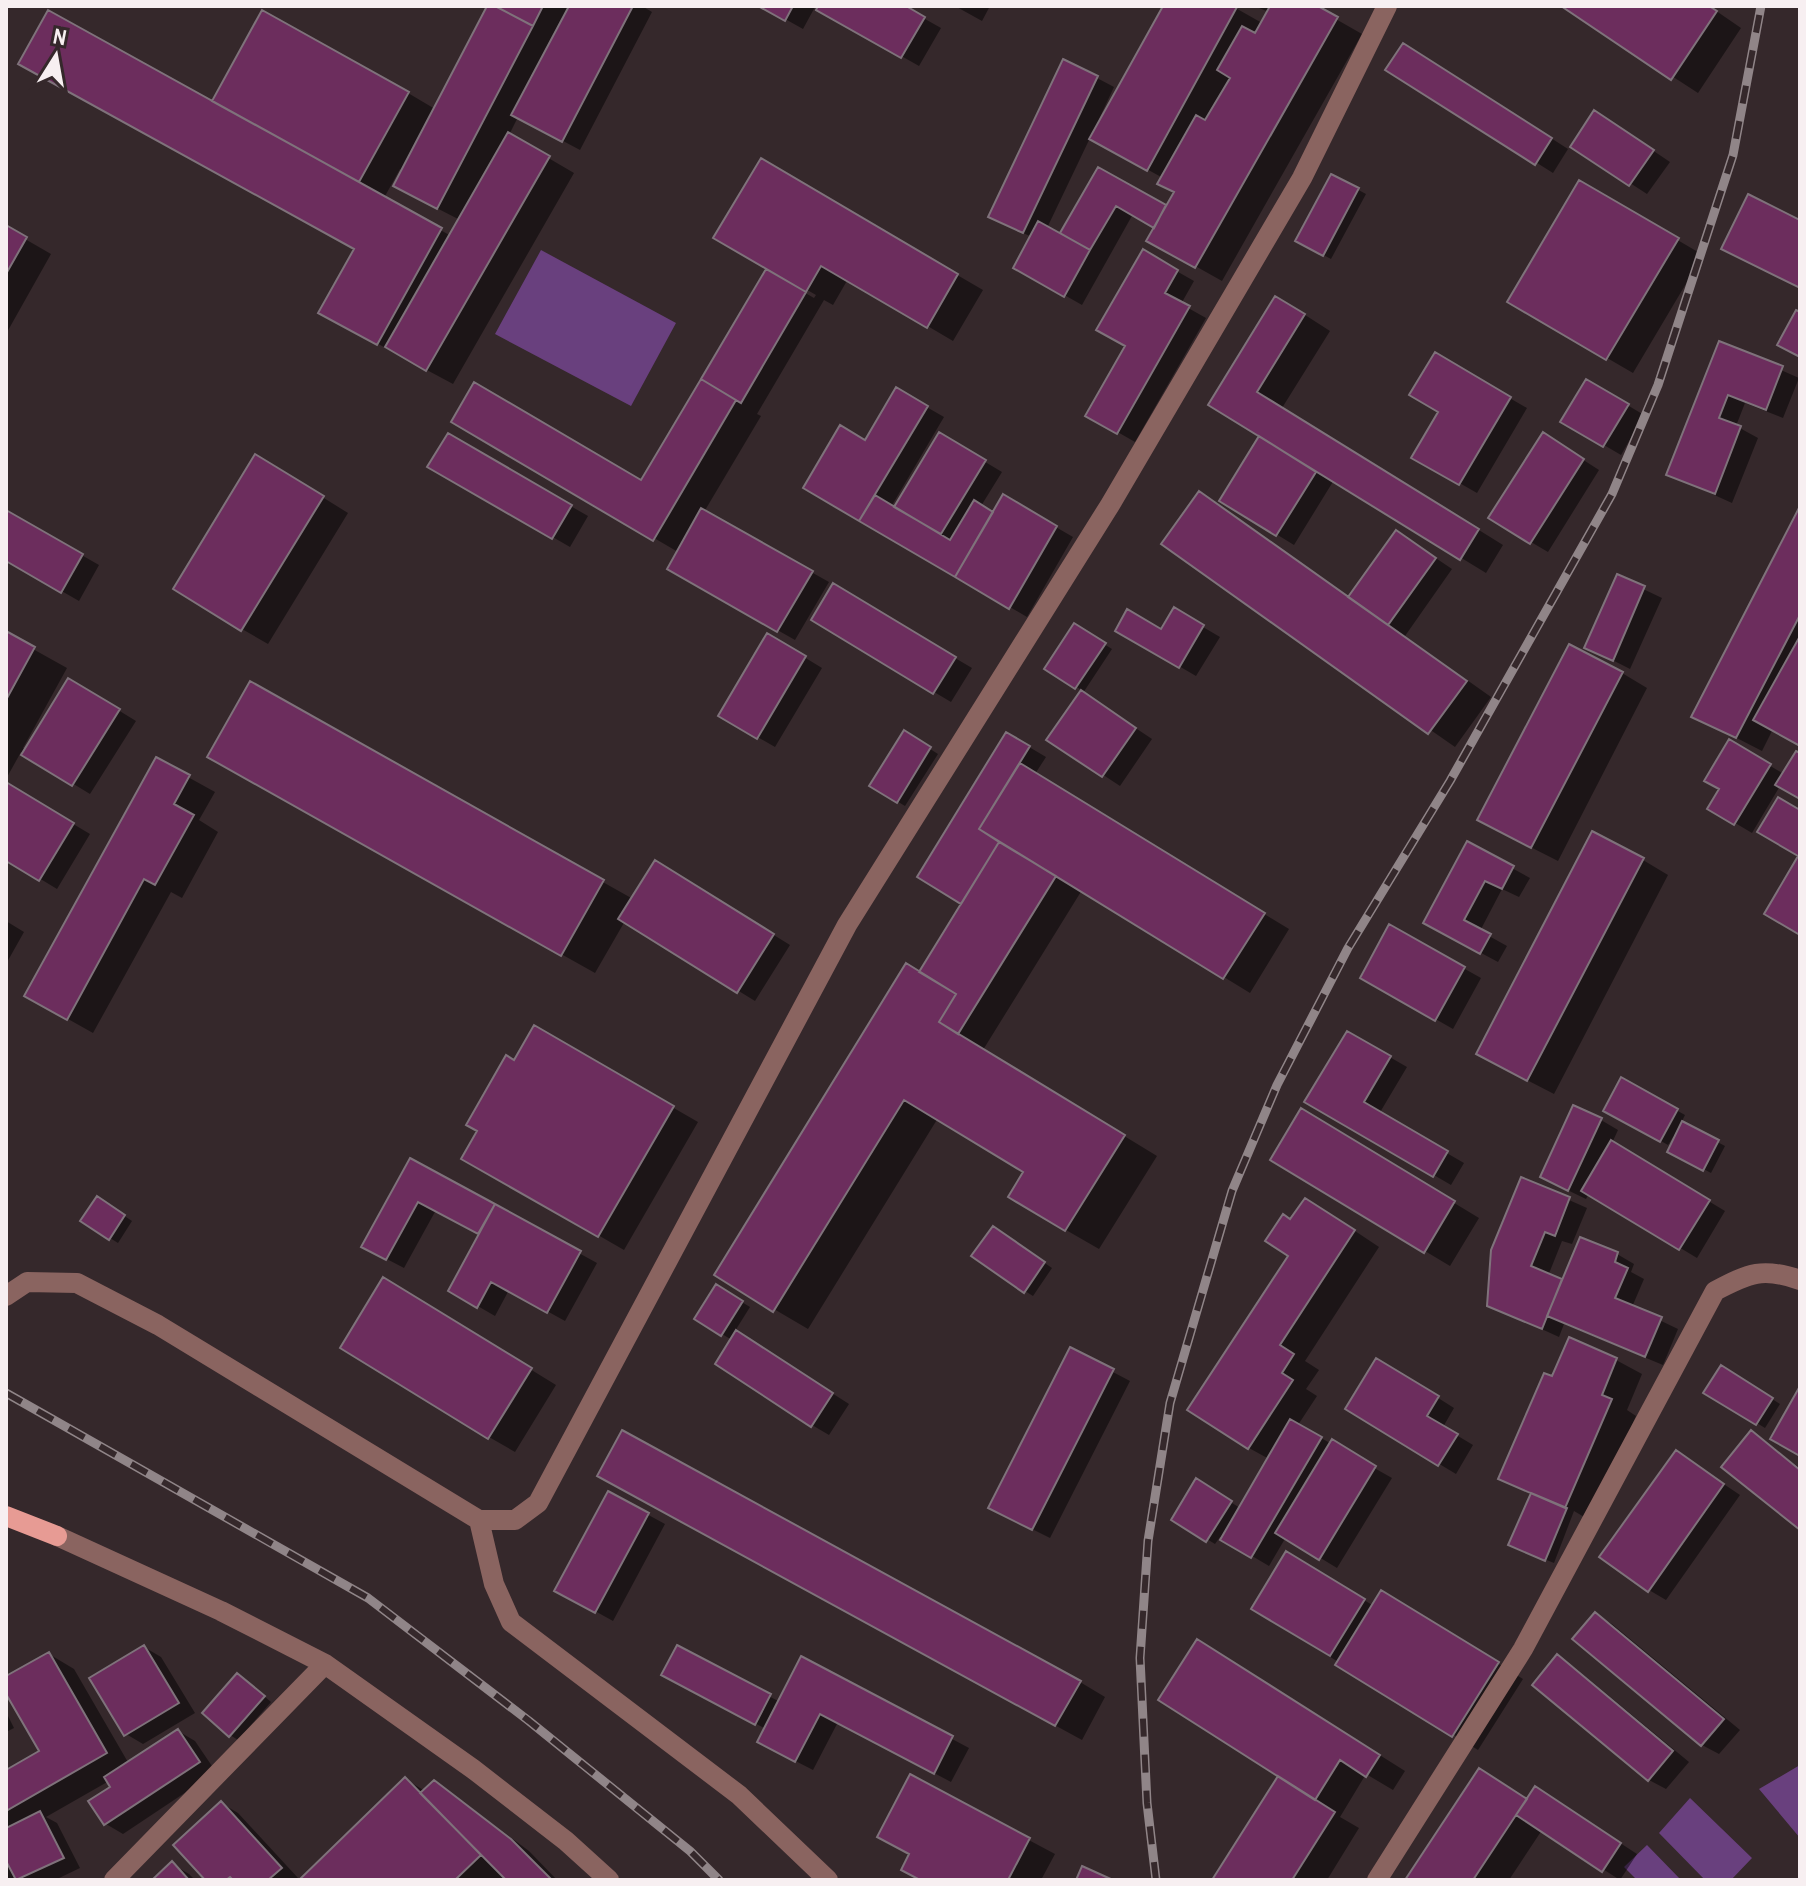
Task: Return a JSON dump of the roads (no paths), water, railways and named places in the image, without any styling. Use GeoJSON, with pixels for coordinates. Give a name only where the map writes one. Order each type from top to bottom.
{"type":"FeatureCollection","features":[{"type":"Feature","properties":{"kind":"main road"},"geometry":{"type":"LineString","coordinates":[[6,1516],[57,1536]]}},
{"type":"Feature","properties":{"kind":"street"},"geometry":{"type":"LineString","coordinates":[[6,1296],[27,1282],[77,1283],[158,1325],[479,1520],[515,1520],[538,1503],[847,925],[1110,505],[1302,178],[1387,6]]}},
{"type":"Feature","properties":{"kind":"street"},"geometry":{"type":"LineString","coordinates":[[1377,1880],[1523,1649],[1715,1291],[1748,1273],[1777,1272],[1800,1280]]}},
{"type":"Feature","properties":{"kind":"street"},"geometry":{"type":"LineString","coordinates":[[479,1520],[494,1584],[511,1622],[739,1795],[828,1880]]}},
{"type":"Feature","properties":{"kind":"street"},"geometry":{"type":"LineString","coordinates":[[57,1536],[221,1611],[325,1664],[473,1769],[566,1841],[609,1880]]}},
{"type":"Feature","properties":{"kind":"street"},"geometry":{"type":"LineString","coordinates":[[114,1880],[325,1664]]}},
{"type":"Feature","properties":{"kind":"railway"},"geometry":{"type":"LineString","coordinates":[[1156,1880],[1147,1803],[1140,1658],[1148,1541],[1170,1403],[1232,1191],[1277,1085],[1348,948],[1450,781],[1612,494],[1658,385],[1733,155],[1761,6]]}},
{"type":"Feature","properties":{"kind":"railway"},"geometry":{"type":"LineString","coordinates":[[6,1393],[368,1598],[529,1721],[690,1851],[719,1880]]}}]}
